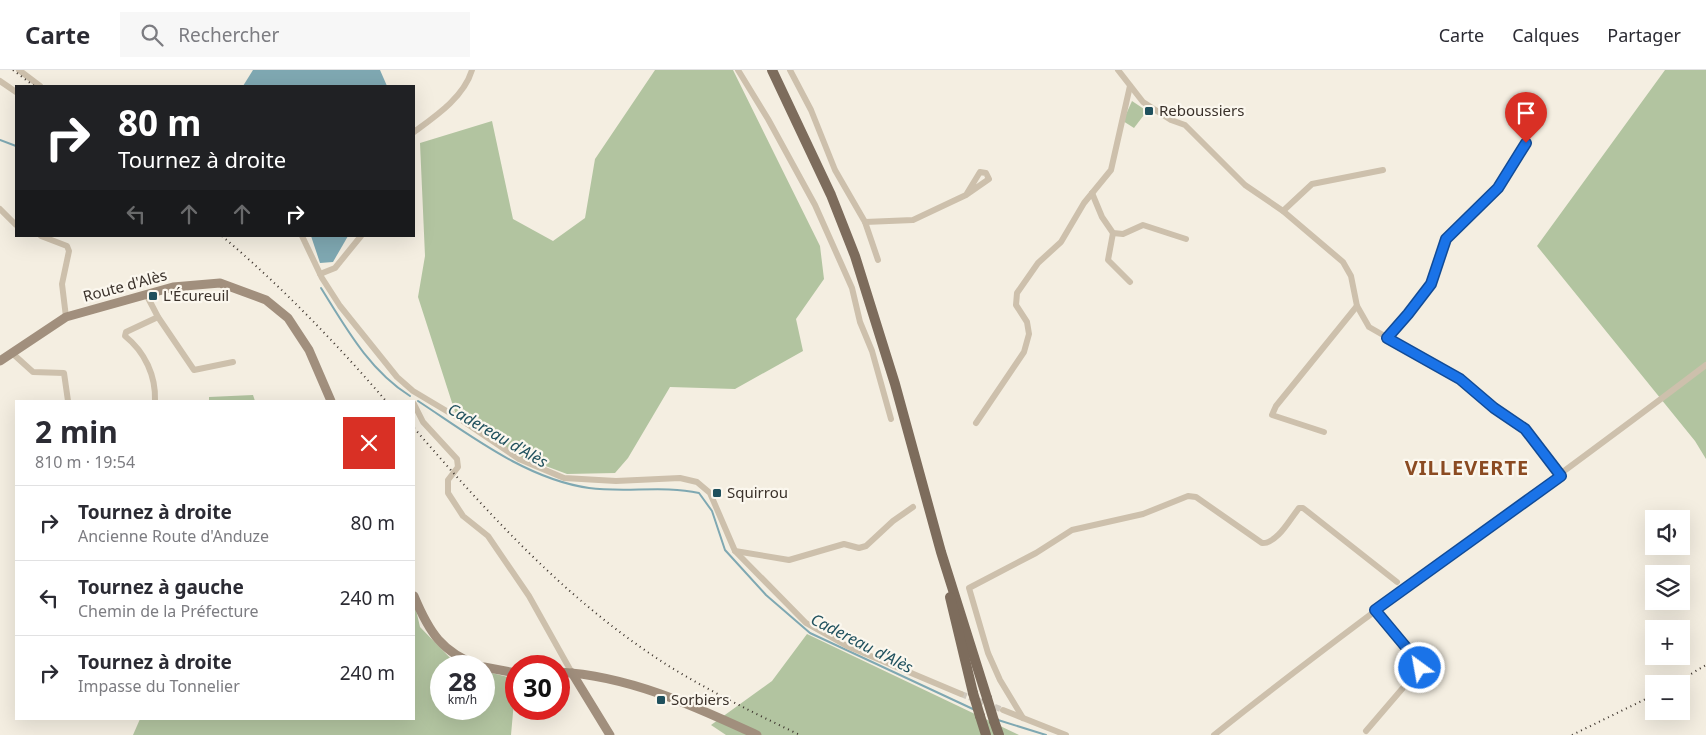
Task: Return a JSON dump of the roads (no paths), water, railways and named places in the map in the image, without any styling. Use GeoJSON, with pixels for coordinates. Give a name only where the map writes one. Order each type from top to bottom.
{"type":"FeatureCollection","features":[{"type":"Feature","properties":{"kind":"main road"},"geometry":{"type":"LineString","coordinates":[[765,70],[799,127]]}},
{"type":"Feature","properties":{"kind":"main road"},"geometry":{"type":"LineString","coordinates":[[772,70],[831,195],[858,264],[895,384],[941,552],[999,735]]}},
{"type":"Feature","properties":{"kind":"main road","name":"Route d'Alès"},"geometry":{"type":"LineString","coordinates":[[0,361],[66,317],[173,286],[220,284],[266,300],[288,318],[309,350],[331,400]]}},
{"type":"Feature","properties":{"kind":"main road"},"geometry":{"type":"LineString","coordinates":[[941,552],[973,693],[986,735]]}},
{"type":"Feature","properties":{"kind":"main road"},"geometry":{"type":"LineString","coordinates":[[415,598],[424,620],[440,642],[455,655]]}},
{"type":"Feature","properties":{"kind":"main road"},"geometry":{"type":"LineString","coordinates":[[572,673],[610,735]]}},
{"type":"Feature","properties":{"kind":"main road"},"geometry":{"type":"LineString","coordinates":[[572,673],[613,679],[657,692],[757,735]]}},
{"type":"Feature","properties":{"kind":"street"},"geometry":{"type":"LineString","coordinates":[[18,70],[39,85]]}},
{"type":"Feature","properties":{"kind":"street"},"geometry":{"type":"LineString","coordinates":[[415,131],[437,115],[468,83],[472,70]]}},
{"type":"Feature","properties":{"kind":"street"},"geometry":{"type":"LineString","coordinates":[[738,70],[768,119],[815,205],[852,288],[860,322],[872,351],[891,419]]}},
{"type":"Feature","properties":{"kind":"street"},"geometry":{"type":"LineString","coordinates":[[790,70],[810,110],[835,170],[865,222],[878,260]]}},
{"type":"Feature","properties":{"kind":"street"},"geometry":{"type":"LineString","coordinates":[[1118,70],[1143,102],[1170,120],[1184,125],[1244,185],[1283,211],[1344,262],[1351,276],[1357,306],[1369,327],[1460,379],[1494,408],[1525,429],[1561,476]]}},
{"type":"Feature","properties":{"kind":"street"},"geometry":{"type":"LineString","coordinates":[[0,81],[15,91]]}},
{"type":"Feature","properties":{"kind":"street"},"geometry":{"type":"LineString","coordinates":[[976,422],[1024,352],[1029,334],[1027,322],[1016,305],[1017,293],[1038,263],[1061,242],[1092,193],[1110,170],[1130,86]]}},
{"type":"Feature","properties":{"kind":"street"},"geometry":{"type":"LineString","coordinates":[[1387,338],[1431,284],[1446,239],[1498,188],[1526,143]]}},
{"type":"Feature","properties":{"kind":"street"},"geometry":{"type":"LineString","coordinates":[[1283,211],[1312,184],[1383,170]]}},
{"type":"Feature","properties":{"kind":"street"},"geometry":{"type":"LineString","coordinates":[[1092,193],[1102,217],[1113,233],[1108,260],[1130,282]]}},
{"type":"Feature","properties":{"kind":"street"},"geometry":{"type":"LineString","coordinates":[[865,222],[913,220],[966,195]]}},
{"type":"Feature","properties":{"kind":"street"},"geometry":{"type":"LineString","coordinates":[[0,209],[15,224]]}},
{"type":"Feature","properties":{"kind":"street"},"geometry":{"type":"LineString","coordinates":[[1113,233],[1123,234],[1143,225],[1186,239]]}},
{"type":"Feature","properties":{"kind":"street"},"geometry":{"type":"LineString","coordinates":[[44,237],[67,246],[69,251],[62,284],[66,317]]}},
{"type":"Feature","properties":{"kind":"street"},"geometry":{"type":"LineString","coordinates":[[302,237],[320,274],[340,306],[397,377],[413,391],[460,419],[519,460],[564,478],[616,480],[680,478],[697,482],[710,493],[736,551],[806,623],[846,646],[962,694]]}},
{"type":"Feature","properties":{"kind":"street"},"geometry":{"type":"LineString","coordinates":[[320,274],[335,268],[360,237]]}},
{"type":"Feature","properties":{"kind":"street"},"geometry":{"type":"LineString","coordinates":[[146,294],[158,317],[194,370],[233,362]]}},
{"type":"Feature","properties":{"kind":"street"},"geometry":{"type":"LineString","coordinates":[[1324,432],[1272,415],[1276,406],[1357,306]]}},
{"type":"Feature","properties":{"kind":"street"},"geometry":{"type":"LineString","coordinates":[[155,400],[156,390],[146,361],[138,348],[126,336],[126,332],[158,317]]}},
{"type":"Feature","properties":{"kind":"street"},"geometry":{"type":"LineString","coordinates":[[12,353],[33,372],[64,373],[68,400]]}},
{"type":"Feature","properties":{"kind":"street"},"geometry":{"type":"LineString","coordinates":[[1214,735],[1375,610],[1561,476],[1706,365]]}},
{"type":"Feature","properties":{"kind":"street"},"geometry":{"type":"LineString","coordinates":[[413,391],[413,400]]}},
{"type":"Feature","properties":{"kind":"street"},"geometry":{"type":"LineString","coordinates":[[415,406],[423,422],[457,459],[458,467],[448,480],[448,493],[463,516],[488,536],[529,596],[572,673]]}},
{"type":"Feature","properties":{"kind":"street"},"geometry":{"type":"LineString","coordinates":[[1023,718],[1000,680],[988,653],[969,588],[1036,553],[1072,530],[1143,514],[1188,496],[1196,497],[1262,543],[1268,544],[1275,539],[1299,508],[1303,508],[1397,582]]}},
{"type":"Feature","properties":{"kind":"street"},"geometry":{"type":"LineString","coordinates":[[736,551],[789,560],[844,544],[859,548],[866,546],[893,521],[913,507]]}},
{"type":"Feature","properties":{"kind":"street"},"geometry":{"type":"LineString","coordinates":[[1366,731],[1420,668],[1420,664],[1375,610]]}},
{"type":"Feature","properties":{"kind":"street"},"geometry":{"type":"LineString","coordinates":[[1002,710],[1066,735]]}},
{"type":"Feature","properties":{"kind":"water"},"geometry":{"type":"Polygon","coordinates":[[[253,70],[380,70],[387,85],[244,85],[253,70]]]}},
{"type":"Feature","properties":{"kind":"water"},"geometry":{"type":"Polygon","coordinates":[[[311,237],[347,237],[333,262],[320,263],[311,237]]]}},
{"type":"Feature","properties":{"kind":"waterway","name":"Cadereau d'Alès"},"geometry":{"type":"LineString","coordinates":[[0,140],[15,146]]}},
{"type":"Feature","properties":{"kind":"waterway","name":"Cadereau d'Alès"},"geometry":{"type":"LineString","coordinates":[[321,288],[349,333],[370,361],[395,386],[410,396]]}},
{"type":"Feature","properties":{"kind":"waterway","name":"Cadereau d'Alès"},"geometry":{"type":"LineString","coordinates":[[418,401],[499,454],[543,475],[566,483],[589,488],[617,490],[658,489],[699,493],[712,511],[725,550],[766,595],[810,633],[975,710]]}},
{"type":"Feature","properties":{"kind":"waterway","name":"Cadereau d'Alès"},"geometry":{"type":"LineString","coordinates":[[998,720],[1046,735]]}},
{"type":"Feature","properties":{"kind":"tunnel"},"geometry":{"type":"LineString","coordinates":[[961,694],[1003,710]]}},
{"type":"Feature","properties":{"kind":"railway"},"geometry":{"type":"LineString","coordinates":[[13,70],[33,85]]}},
{"type":"Feature","properties":{"kind":"railway"},"geometry":{"type":"LineString","coordinates":[[223,237],[307,316],[385,400]]}},
{"type":"Feature","properties":{"kind":"railway"},"geometry":{"type":"LineString","coordinates":[[415,429],[534,558],[600,616],[635,643],[687,677],[800,735]]}},
{"type":"Feature","properties":{"kind":"railway"},"geometry":{"type":"LineString","coordinates":[[1689,675],[1706,665]]}},
{"type":"Feature","properties":{"kind":"railway"},"geometry":{"type":"LineString","coordinates":[[1572,735],[1645,699]]}},
{"type":"Feature","properties":{"kind":"place","name":"Reboussiers"},"geometry":{"type":"Point","coordinates":[1149,111]}},
{"type":"Feature","properties":{"kind":"place","name":"L'Écureuil"},"geometry":{"type":"Point","coordinates":[153,296]}},
{"type":"Feature","properties":{"kind":"place","name":"Squirrou"},"geometry":{"type":"Point","coordinates":[717,493]}},
{"type":"Feature","properties":{"kind":"place","name":"Sorbiers"},"geometry":{"type":"Point","coordinates":[661,700]}},
{"type":"Feature","properties":{"kind":"district","name":"VILLEVERTE"},"geometry":{"type":"Point","coordinates":[1467,468]}}]}
